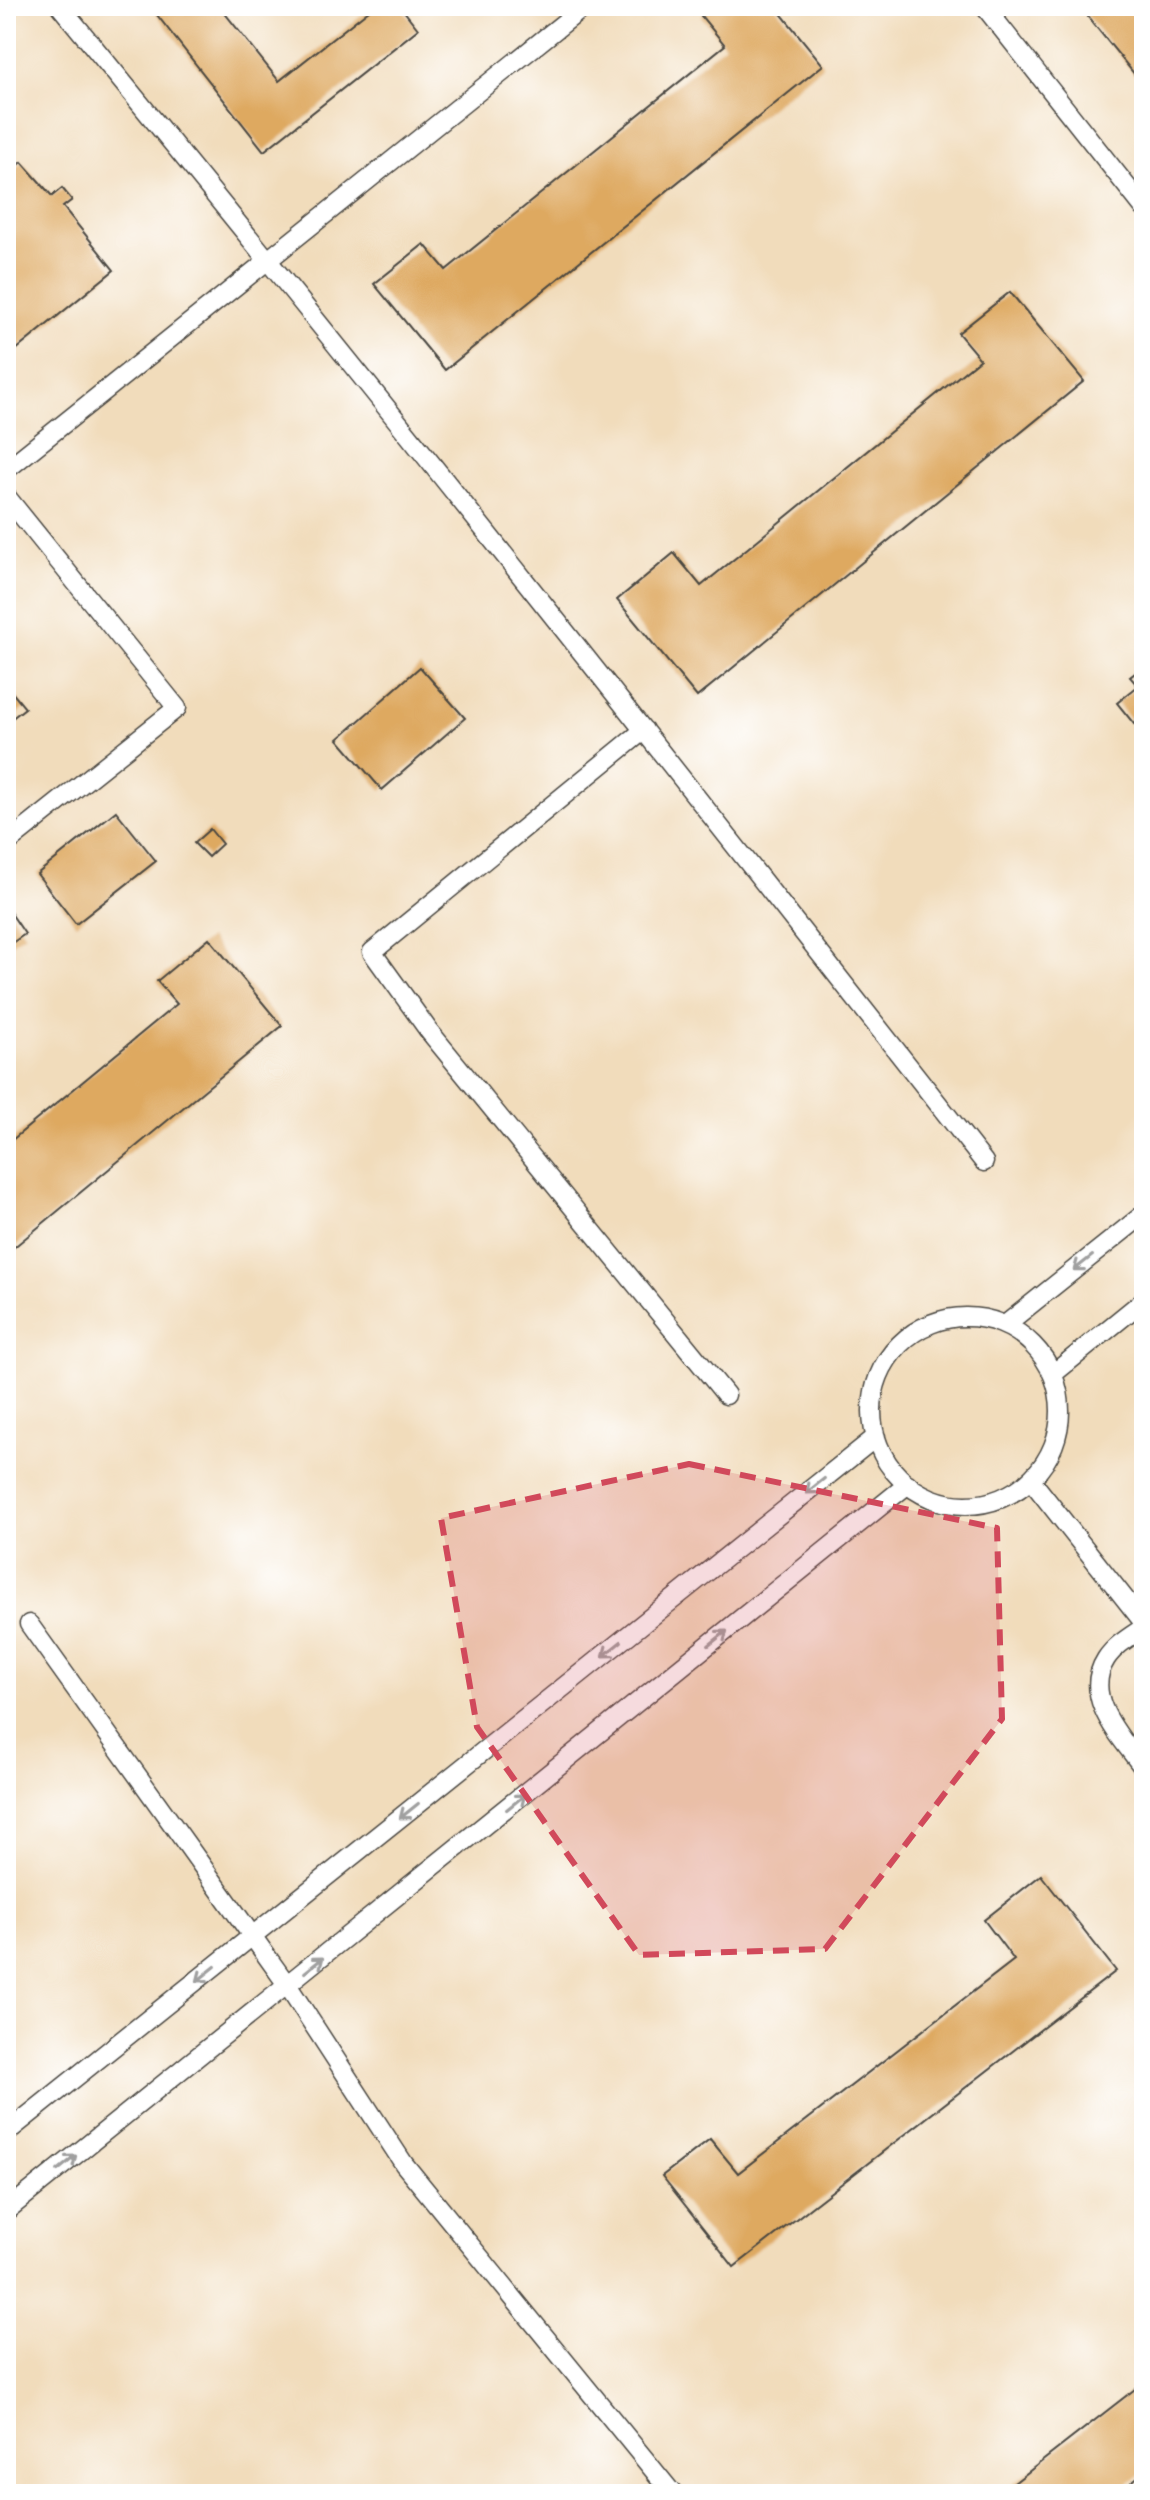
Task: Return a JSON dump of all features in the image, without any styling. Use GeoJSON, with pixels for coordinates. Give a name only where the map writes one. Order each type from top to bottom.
{"type":"FeatureCollection","features":[{"type":"Feature","properties":{"kind":"lane"},"geometry":{"type":"LineString","coordinates":[[60,6],[269,260],[984,1162]]}},
{"type":"Feature","properties":{"kind":"lane"},"geometry":{"type":"LineString","coordinates":[[6,470],[585,6]]}},
{"type":"Feature","properties":{"kind":"lane"},"geometry":{"type":"LineString","coordinates":[[984,6],[1144,208]]}},
{"type":"Feature","properties":{"kind":"lane"},"geometry":{"type":"LineString","coordinates":[[6,496],[177,708],[6,844]]}},
{"type":"Feature","properties":{"kind":"lane"},"geometry":{"type":"LineString","coordinates":[[644,730],[372,952],[429,1031],[726,1395]]}},
{"type":"Feature","properties":{"kind":"lane"},"geometry":{"type":"LineString","coordinates":[[1005,1325],[1144,1214]]}},
{"type":"Feature","properties":{"kind":"lane"},"geometry":{"type":"LineString","coordinates":[[1053,1374],[1144,1300]]}},
{"type":"Feature","properties":{"kind":"lane"},"geometry":{"type":"LineString","coordinates":[[958,1317],[982,1318],[1005,1325],[1025,1337],[1042,1354],[1053,1374],[1060,1419],[1050,1452],[1031,1480],[1002,1497],[970,1505],[948,1503],[927,1496],[908,1484],[883,1455],[872,1414],[874,1390],[882,1368],[896,1349],[914,1333],[935,1322],[958,1317]]}},
{"type":"Feature","properties":{"kind":"lane"},"geometry":{"type":"LineString","coordinates":[[6,2133],[876,1437]]}},
{"type":"Feature","properties":{"kind":"lane"},"geometry":{"type":"LineString","coordinates":[[1031,1480],[1144,1625],[1106,1660],[1099,1675],[1098,1691],[1102,1708],[1144,1769]]}},
{"type":"Feature","properties":{"kind":"lane"},"geometry":{"type":"LineString","coordinates":[[6,2211],[908,1484]]}},
{"type":"Feature","properties":{"kind":"lane"},"geometry":{"type":"LineString","coordinates":[[29,1624],[288,1986],[404,2164],[673,2494]]}},
{"type":"Feature","properties":{"kind":"highlighted area"},"geometry":{"type":"Polygon","coordinates":[[[689,1464],[997,1528],[1002,1719],[825,1949],[639,1955],[477,1727],[441,1518],[689,1464]]]}},
{"type":"Feature","properties":{"kind":"building"},"geometry":{"type":"Polygon","coordinates":[[[150,6],[219,6],[279,81],[374,6],[400,6],[418,29],[264,151],[150,6]]]}},
{"type":"Feature","properties":{"kind":"building"},"geometry":{"type":"Polygon","coordinates":[[[714,6],[775,6],[823,65],[445,370],[374,284],[424,244],[446,270],[725,45],[701,16],[714,6]]]}},
{"type":"Feature","properties":{"kind":"building"},"geometry":{"type":"Polygon","coordinates":[[[1079,6],[1144,6],[1144,86],[1079,6]]]}},
{"type":"Feature","properties":{"kind":"building"},"geometry":{"type":"Polygon","coordinates":[[[22,162],[52,196],[62,188],[72,200],[63,207],[114,270],[11,354],[6,347],[6,176],[22,162]]]}},
{"type":"Feature","properties":{"kind":"building"},"geometry":{"type":"Polygon","coordinates":[[[1010,292],[1084,381],[697,697],[617,600],[674,553],[701,586],[980,359],[958,333],[1010,292]]]}},
{"type":"Feature","properties":{"kind":"building"},"geometry":{"type":"Polygon","coordinates":[[[1144,666],[1144,716],[1134,724],[1117,703],[1138,686],[1130,677],[1144,666]]]}},
{"type":"Feature","properties":{"kind":"building"},"geometry":{"type":"Polygon","coordinates":[[[420,667],[465,718],[382,790],[338,739],[420,667]]]}},
{"type":"Feature","properties":{"kind":"building"},"geometry":{"type":"Polygon","coordinates":[[[6,685],[25,708],[6,723],[6,685]]]}},
{"type":"Feature","properties":{"kind":"building"},"geometry":{"type":"Polygon","coordinates":[[[116,811],[156,861],[76,924],[37,874],[116,811]]]}},
{"type":"Feature","properties":{"kind":"building"},"geometry":{"type":"Polygon","coordinates":[[[210,829],[222,844],[208,857],[194,843],[210,829]]]}},
{"type":"Feature","properties":{"kind":"building"},"geometry":{"type":"Polygon","coordinates":[[[6,906],[25,934],[6,947],[6,906]]]}},
{"type":"Feature","properties":{"kind":"building"},"geometry":{"type":"Polygon","coordinates":[[[209,938],[282,1026],[6,1254],[6,1145],[177,1004],[157,981],[209,938]]]}},
{"type":"Feature","properties":{"kind":"building"},"geometry":{"type":"Polygon","coordinates":[[[1041,1875],[1116,1971],[734,2267],[662,2176],[710,2139],[738,2173],[1014,1960],[984,1920],[1041,1875]]]}},
{"type":"Feature","properties":{"kind":"building"},"geometry":{"type":"Polygon","coordinates":[[[1144,2382],[1144,2472],[1116,2494],[1000,2494],[1144,2382]]]}}]}
